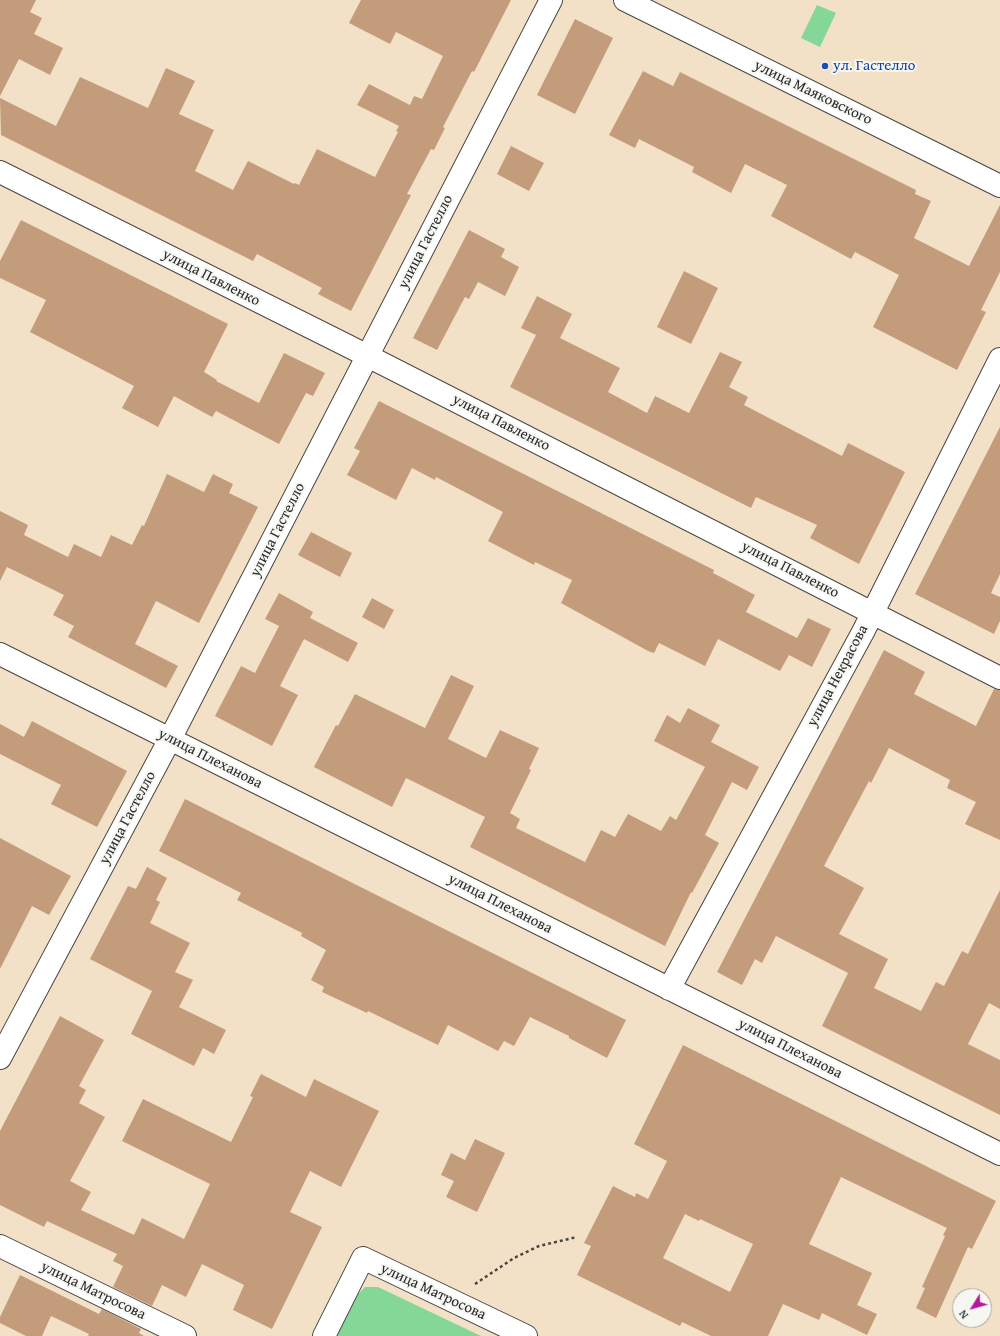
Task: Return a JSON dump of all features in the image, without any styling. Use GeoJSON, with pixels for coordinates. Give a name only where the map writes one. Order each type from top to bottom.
{"type":"FeatureCollection","features":[{"type":"Feature","properties":{"kind":"street","name":"улица Гастелло"},"geometry":{"type":"LineString","coordinates":[[0,1058],[170,740],[551,0]]}},
{"type":"Feature","properties":{"kind":"street","name":"улица Маяковского"},"geometry":{"type":"LineString","coordinates":[[625,0],[1000,186]]}},
{"type":"Feature","properties":{"kind":"street","name":"улица Павленко"},"geometry":{"type":"LineString","coordinates":[[0,172],[873,612],[1000,678]]}},
{"type":"Feature","properties":{"kind":"street","name":"улица Некрасова"},"geometry":{"type":"LineString","coordinates":[[670,989],[873,612],[1000,359]]}},
{"type":"Feature","properties":{"kind":"street","name":"улица Плеханова"},"geometry":{"type":"LineString","coordinates":[[0,654],[1000,1154]]}},
{"type":"Feature","properties":{"kind":"street","name":"улица Матросова"},"geometry":{"type":"LineString","coordinates":[[0,1246],[185,1336]]}},
{"type":"Feature","properties":{"kind":"street","name":"улица Матросова"},"geometry":{"type":"LineString","coordinates":[[324,1336],[363,1258],[526,1336]]}},
{"type":"Feature","properties":{"kind":"path"},"geometry":{"type":"LineString","coordinates":[[452,1301],[514,1258],[539,1246],[577,1237]]}},
{"type":"Feature","properties":{"kind":"green space"},"geometry":{"type":"Polygon","coordinates":[[[817,5],[836,13],[820,47],[801,38],[817,5]]]}},
{"type":"Feature","properties":{"kind":"green space"},"geometry":{"type":"Polygon","coordinates":[[[365,1287],[378,1287],[481,1336],[337,1336],[356,1296],[365,1287]]]}},
{"type":"Feature","properties":{"kind":"building"},"geometry":{"type":"Polygon","coordinates":[[[0,0],[36,0],[30,12],[42,18],[34,34],[63,48],[50,75],[19,59],[0,96],[0,0]]]}},
{"type":"Feature","properties":{"kind":"building"},"geometry":{"type":"Polygon","coordinates":[[[361,0],[511,0],[474,72],[472,71],[443,127],[445,128],[434,150],[431,149],[407,194],[411,195],[351,311],[318,294],[322,288],[257,254],[253,261],[1,135],[0,98],[56,126],[80,77],[148,108],[166,68],[195,81],[179,114],[214,130],[195,171],[233,190],[248,161],[294,184],[299,185],[317,149],[375,177],[398,132],[396,131],[399,126],[357,105],[369,84],[410,105],[414,96],[422,99],[443,56],[396,32],[390,44],[349,23],[361,0]]]}},
{"type":"Feature","properties":{"kind":"building"},"geometry":{"type":"Polygon","coordinates":[[[575,19],[613,38],[575,114],[537,95],[575,19]]]}},
{"type":"Feature","properties":{"kind":"building"},"geometry":{"type":"Polygon","coordinates":[[[643,71],[673,86],[680,72],[916,190],[915,194],[931,201],[914,238],[969,266],[1000,205],[1000,272],[981,310],[986,312],[957,370],[873,327],[899,275],[855,252],[851,259],[771,216],[787,185],[745,164],[731,193],[692,172],[694,167],[639,139],[635,148],[609,135],[643,71]]]}},
{"type":"Feature","properties":{"kind":"building"},"geometry":{"type":"Polygon","coordinates":[[[511,146],[544,163],[529,191],[497,174],[511,146]]]}},
{"type":"Feature","properties":{"kind":"building"},"geometry":{"type":"Polygon","coordinates":[[[21,220],[228,324],[204,372],[217,380],[216,381],[259,403],[284,353],[325,373],[313,396],[306,393],[279,444],[216,411],[212,417],[174,396],[158,427],[122,408],[134,386],[30,332],[46,300],[0,278],[0,261],[21,220]]]}},
{"type":"Feature","properties":{"kind":"building"},"geometry":{"type":"Polygon","coordinates":[[[469,230],[505,249],[501,257],[519,267],[505,296],[478,282],[469,299],[465,297],[437,350],[413,338],[469,230]]]}},
{"type":"Feature","properties":{"kind":"building"},"geometry":{"type":"Polygon","coordinates":[[[684,271],[718,288],[691,344],[657,327],[684,271]]]}},
{"type":"Feature","properties":{"kind":"building"},"geometry":{"type":"Polygon","coordinates":[[[537,296],[572,314],[560,338],[620,368],[608,392],[647,413],[655,396],[689,413],[720,352],[742,362],[729,387],[748,397],[744,405],[842,456],[848,443],[905,472],[859,564],[810,538],[817,525],[756,497],[751,508],[510,387],[536,335],[521,328],[537,296]]]}},
{"type":"Feature","properties":{"kind":"building"},"geometry":{"type":"Polygon","coordinates":[[[379,401],[714,570],[713,573],[755,595],[746,612],[797,638],[808,618],[831,629],[812,667],[789,655],[780,671],[718,639],[705,666],[659,643],[654,653],[648,651],[561,603],[572,580],[535,562],[534,565],[488,541],[503,512],[436,477],[435,480],[412,468],[396,500],[347,475],[360,451],[354,448],[379,401]]]}},
{"type":"Feature","properties":{"kind":"building"},"geometry":{"type":"Polygon","coordinates":[[[1000,427],[1000,574],[991,593],[1000,597],[1000,621],[994,634],[915,594],[1000,427]]]}},
{"type":"Feature","properties":{"kind":"building"},"geometry":{"type":"Polygon","coordinates":[[[167,474],[204,492],[213,474],[233,484],[229,493],[258,507],[199,623],[156,601],[135,644],[178,666],[166,688],[68,637],[74,626],[53,615],[64,595],[7,567],[0,581],[0,511],[28,525],[24,535],[68,557],[74,544],[101,557],[111,535],[132,545],[142,525],[144,526],[167,474]]]}},
{"type":"Feature","properties":{"kind":"building"},"geometry":{"type":"Polygon","coordinates":[[[311,532],[352,553],[340,577],[298,555],[311,532]]]}},
{"type":"Feature","properties":{"kind":"building"},"geometry":{"type":"Polygon","coordinates":[[[279,593],[313,612],[310,618],[358,643],[348,662],[304,639],[280,686],[298,695],[272,746],[215,716],[241,666],[255,673],[279,626],[265,619],[279,593]]]}},
{"type":"Feature","properties":{"kind":"building"},"geometry":{"type":"Polygon","coordinates":[[[372,598],[394,610],[384,629],[362,617],[372,598]]]}},
{"type":"Feature","properties":{"kind":"building"},"geometry":{"type":"Polygon","coordinates":[[[884,650],[925,672],[914,694],[976,726],[994,689],[1000,690],[1000,840],[965,824],[976,802],[947,788],[950,780],[889,748],[871,783],[869,781],[824,866],[864,888],[839,934],[888,959],[874,988],[921,1011],[936,982],[944,986],[962,951],[968,954],[1000,890],[1000,1009],[989,1003],[968,1044],[1000,1060],[1000,1115],[822,1026],[848,973],[776,936],[762,963],[755,959],[742,985],[717,972],[884,650]]]}},
{"type":"Feature","properties":{"kind":"building"},"geometry":{"type":"Polygon","coordinates":[[[451,675],[474,686],[448,739],[486,758],[500,730],[539,748],[529,769],[531,770],[510,813],[520,819],[516,828],[585,862],[601,830],[615,837],[628,814],[661,831],[670,816],[676,820],[705,767],[654,741],[667,715],[680,723],[688,708],[720,725],[711,742],[759,767],[747,790],[732,782],[705,835],[719,843],[692,893],[691,892],[665,946],[470,847],[485,817],[406,778],[392,807],[314,767],[336,725],[338,726],[355,694],[425,728],[451,675]]]}},
{"type":"Feature","properties":{"kind":"building"},"geometry":{"type":"Polygon","coordinates":[[[32,721],[127,771],[97,827],[51,804],[61,785],[0,754],[0,724],[24,737],[32,721]]]}},
{"type":"Feature","properties":{"kind":"building"},"geometry":{"type":"Polygon","coordinates":[[[185,799],[626,1020],[607,1058],[569,1038],[569,1036],[530,1017],[514,1046],[504,1041],[498,1051],[448,1025],[438,1045],[368,1011],[367,1013],[322,992],[324,987],[311,980],[326,950],[301,936],[302,933],[237,900],[241,893],[159,851],[185,799]]]}},
{"type":"Feature","properties":{"kind":"building"},"geometry":{"type":"Polygon","coordinates":[[[0,838],[71,876],[49,915],[32,906],[0,969],[0,838]]]}},
{"type":"Feature","properties":{"kind":"building"},"geometry":{"type":"Polygon","coordinates":[[[147,867],[167,878],[156,900],[160,902],[150,923],[190,943],[175,972],[193,980],[179,1007],[226,1030],[214,1054],[203,1048],[194,1066],[131,1034],[152,991],[90,959],[128,886],[136,889],[147,867]]]}},
{"type":"Feature","properties":{"kind":"building"},"geometry":{"type":"Polygon","coordinates":[[[60,1016],[104,1040],[79,1086],[86,1090],[79,1103],[105,1117],[70,1181],[91,1192],[81,1210],[134,1235],[142,1218],[184,1239],[210,1184],[122,1141],[143,1099],[231,1142],[253,1097],[250,1096],[261,1074],[306,1097],[314,1079],[379,1111],[341,1187],[310,1171],[290,1212],[322,1227],[272,1329],[233,1310],[244,1285],[202,1264],[186,1297],[162,1285],[152,1306],[113,1287],[123,1266],[113,1261],[117,1254],[47,1221],[44,1227],[0,1205],[0,1131],[60,1016]]]}},
{"type":"Feature","properties":{"kind":"building"},"geometry":{"type":"Polygon","coordinates":[[[683,1045],[996,1201],[972,1249],[968,1247],[936,1318],[916,1308],[925,1288],[922,1287],[945,1236],[943,1235],[947,1228],[841,1177],[809,1244],[872,1273],[857,1305],[877,1314],[867,1335],[822,1313],[819,1320],[783,1304],[768,1336],[711,1336],[682,1322],[680,1326],[577,1275],[591,1246],[584,1243],[613,1186],[635,1197],[636,1193],[648,1199],[667,1161],[634,1144],[683,1045]],[[685,1214],[663,1258],[730,1292],[753,1244],[700,1219],[699,1221],[685,1214]]]}},
{"type":"Feature","properties":{"kind":"building"},"geometry":{"type":"Polygon","coordinates":[[[475,1139],[505,1153],[477,1212],[446,1197],[454,1181],[441,1175],[451,1153],[465,1160],[475,1139]]]}},
{"type":"Feature","properties":{"kind":"building"},"geometry":{"type":"Polygon","coordinates":[[[20,1275],[99,1314],[102,1309],[141,1329],[139,1333],[144,1336],[88,1336],[89,1334],[51,1316],[42,1336],[26,1336],[0,1323],[0,1317],[20,1275]]]}},
{"type":"Feature","properties":{"kind":"place","name":"ул. Гастелло"},"geometry":{"type":"Point","coordinates":[825,66]}}]}
